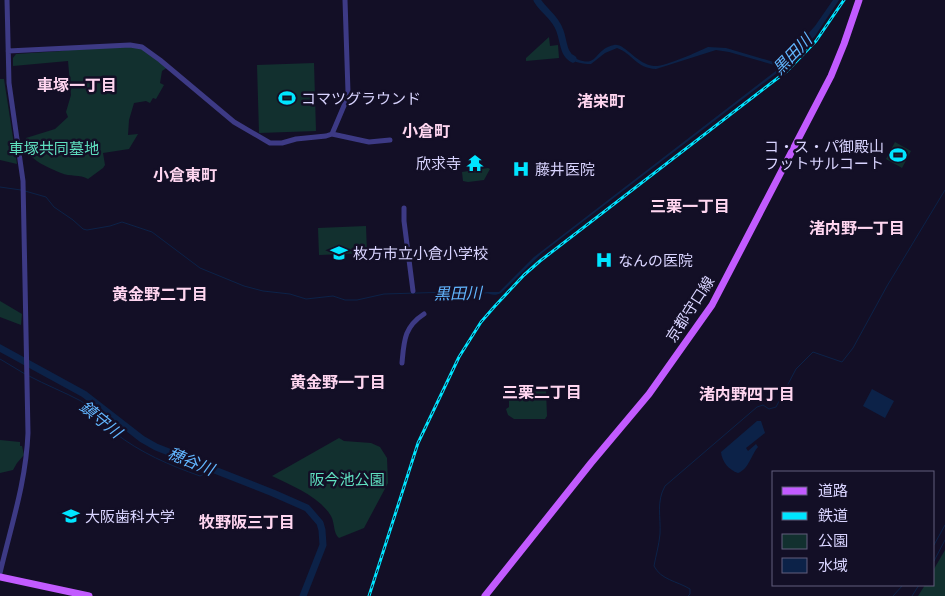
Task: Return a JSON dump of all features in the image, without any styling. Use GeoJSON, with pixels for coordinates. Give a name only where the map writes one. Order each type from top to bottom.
{"type":"FeatureCollection","features":[{"type":"Feature","properties":{"kind":"main road","name":"京都守口線"},"geometry":{"type":"LineString","coordinates":[[485,596],[591,463],[649,394],[712,305],[831,76],[859,0]]}},
{"type":"Feature","properties":{"kind":"main road"},"geometry":{"type":"LineString","coordinates":[[0,578],[89,596]]}},
{"type":"Feature","properties":{"kind":"street"},"geometry":{"type":"LineString","coordinates":[[0,573],[26,469],[28,433],[24,190],[9,84],[7,0]]}},
{"type":"Feature","properties":{"kind":"street"},"geometry":{"type":"LineString","coordinates":[[332,134],[348,92],[345,0]]}},
{"type":"Feature","properties":{"kind":"street"},"geometry":{"type":"LineString","coordinates":[[8,51],[120,45],[142,47],[234,122],[270,143],[282,143],[332,134],[369,142],[390,140]]}},
{"type":"Feature","properties":{"kind":"street"},"geometry":{"type":"LineString","coordinates":[[404,208],[413,291]]}},
{"type":"Feature","properties":{"kind":"street"},"geometry":{"type":"LineString","coordinates":[[402,363],[407,331],[414,321],[424,314]]}},
{"type":"Feature","properties":{"kind":"green space"},"geometry":{"type":"Polygon","coordinates":[[[549,37],[550,46],[558,45],[559,58],[526,61],[526,58],[549,37]]]}},
{"type":"Feature","properties":{"kind":"green space","name":"車塚共同墓地"},"geometry":{"type":"Polygon","coordinates":[[[80,47],[142,47],[168,67],[162,71],[160,83],[164,85],[156,99],[153,98],[150,103],[146,101],[134,103],[129,120],[128,135],[138,134],[129,149],[103,153],[105,165],[88,179],[64,174],[42,164],[31,156],[25,145],[26,138],[55,129],[68,117],[66,112],[71,95],[68,61],[13,66],[13,58],[16,54],[62,51],[80,47]]]}},
{"type":"Feature","properties":{"kind":"green space","name":"コマツグラウンド"},"geometry":{"type":"Polygon","coordinates":[[[314,63],[316,131],[259,133],[257,65],[314,63]]]}},
{"type":"Feature","properties":{"kind":"green space"},"geometry":{"type":"Polygon","coordinates":[[[0,79],[4,79],[17,164],[0,160],[0,79]]]}},
{"type":"Feature","properties":{"kind":"green space","name":"コ・ス・パ御殿山 フットサルコート"},"geometry":{"type":"Polygon","coordinates":[[[895,142],[911,151],[902,168],[886,159],[895,142]]]}},
{"type":"Feature","properties":{"kind":"green space"},"geometry":{"type":"Polygon","coordinates":[[[490,169],[484,180],[463,181],[462,172],[490,169]]]}},
{"type":"Feature","properties":{"kind":"green space"},"geometry":{"type":"Polygon","coordinates":[[[366,226],[367,253],[319,255],[318,228],[366,226]]]}},
{"type":"Feature","properties":{"kind":"green space"},"geometry":{"type":"Polygon","coordinates":[[[0,301],[22,314],[21,325],[0,317],[0,301]]]}},
{"type":"Feature","properties":{"kind":"green space"},"geometry":{"type":"Polygon","coordinates":[[[509,387],[542,387],[546,391],[547,416],[545,419],[514,419],[508,415],[506,409],[509,407],[509,401],[505,394],[509,387]]]}},
{"type":"Feature","properties":{"kind":"green space","name":"阪今池公園"},"geometry":{"type":"Polygon","coordinates":[[[339,438],[344,441],[371,443],[380,447],[387,458],[388,483],[364,528],[339,538],[331,516],[320,503],[304,492],[272,476],[339,438]]]}},
{"type":"Feature","properties":{"kind":"green space"},"geometry":{"type":"Polygon","coordinates":[[[0,440],[20,442],[24,455],[13,470],[0,473],[0,440]]]}},
{"type":"Feature","properties":{"kind":"green space"},"geometry":{"type":"Polygon","coordinates":[[[945,550],[945,596],[918,596],[924,586],[935,586],[935,567],[945,550]]]}},
{"type":"Feature","properties":{"kind":"water"},"geometry":{"type":"Polygon","coordinates":[[[833,0],[839,0],[815,36],[786,66],[542,253],[501,293],[493,295],[485,292],[499,292],[534,257],[781,67],[716,50],[656,69],[644,66],[617,48],[605,53],[591,64],[572,60],[564,52],[576,59],[590,61],[606,48],[618,45],[642,62],[648,65],[659,66],[708,47],[726,48],[782,63],[815,26],[833,0]]]}},
{"type":"Feature","properties":{"kind":"water"},"geometry":{"type":"Polygon","coordinates":[[[872,389],[894,401],[885,418],[863,406],[872,389]]]}},
{"type":"Feature","properties":{"kind":"water"},"geometry":{"type":"Polygon","coordinates":[[[757,421],[761,421],[765,433],[746,448],[748,451],[756,444],[758,447],[745,468],[738,473],[726,465],[721,452],[757,421]]]}},
{"type":"Feature","properties":{"kind":"waterway"},"geometry":{"type":"LineString","coordinates":[[537,0],[558,26],[567,54],[573,59]]}},
{"type":"Feature","properties":{"kind":"waterway","name":"黒田川"},"geometry":{"type":"LineString","coordinates":[[0,187],[21,190]]}},
{"type":"Feature","properties":{"kind":"waterway"},"geometry":{"type":"LineString","coordinates":[[688,596],[690,589],[665,577],[654,566],[660,534],[660,504],[665,486],[757,407],[763,405],[769,409],[776,407],[796,369],[813,352],[842,362],[853,348],[887,286],[945,190]]}},
{"type":"Feature","properties":{"kind":"waterway","name":"黒田川"},"geometry":{"type":"LineString","coordinates":[[25,191],[46,197],[54,207],[83,229],[110,226],[122,222],[152,232],[200,268],[244,286],[263,291],[290,294],[306,299],[333,296],[345,300],[357,300],[384,294],[487,293]]}},
{"type":"Feature","properties":{"kind":"waterway","name":"穂谷川"},"geometry":{"type":"LineString","coordinates":[[0,348],[84,394],[142,439],[156,447],[307,508],[320,523],[323,545],[303,596]]}},
{"type":"Feature","properties":{"kind":"waterway","name":"鎮守川"},"geometry":{"type":"LineString","coordinates":[[0,359],[25,374]]}},
{"type":"Feature","properties":{"kind":"waterway","name":"鎮守川"},"geometry":{"type":"LineString","coordinates":[[29,376],[81,401],[115,433],[145,452],[189,472],[200,476],[204,474]]}},
{"type":"Feature","properties":{"kind":"waterway","name":"鎮守川"},"geometry":{"type":"LineString","coordinates":[[208,472],[212,470]]}},
{"type":"Feature","properties":{"kind":"waterway"},"geometry":{"type":"LineString","coordinates":[[935,543],[945,525]]}},
{"type":"Feature","properties":{"kind":"waterway"},"geometry":{"type":"LineString","coordinates":[[935,559],[945,540]]}},
{"type":"Feature","properties":{"kind":"waterway"},"geometry":{"type":"LineString","coordinates":[[893,596],[902,586]]}},
{"type":"Feature","properties":{"kind":"waterway"},"geometry":{"type":"LineString","coordinates":[[912,596],[918,586]]}},
{"type":"Feature","properties":{"kind":"railway"},"geometry":{"type":"LineString","coordinates":[[369,596],[418,443],[459,357],[481,322],[524,275],[540,261],[787,71],[816,41],[844,0]]}},
{"type":"Feature","properties":{"kind":"place","name":"コマツグラウンド"},"geometry":{"type":"Point","coordinates":[287,98]}},
{"type":"Feature","properties":{"kind":"place","name":"コ・ス・パ御殿山 フットサルコート"},"geometry":{"type":"Point","coordinates":[898,155]}},
{"type":"Feature","properties":{"kind":"place","name":"欣求寺"},"geometry":{"type":"Point","coordinates":[475,163]}},
{"type":"Feature","properties":{"kind":"place","name":"藤井医院"},"geometry":{"type":"Point","coordinates":[521,169]}},
{"type":"Feature","properties":{"kind":"place","name":"枚方市立小倉小学校"},"geometry":{"type":"Point","coordinates":[339,253]}},
{"type":"Feature","properties":{"kind":"place","name":"なんの医院"},"geometry":{"type":"Point","coordinates":[604,260]}},
{"type":"Feature","properties":{"kind":"place","name":"大阪歯科大学"},"geometry":{"type":"Point","coordinates":[71,516]}},
{"type":"Feature","properties":{"kind":"district","name":"車塚一丁目"},"geometry":{"type":"Point","coordinates":[77,85]}},
{"type":"Feature","properties":{"kind":"district","name":"渚栄町"},"geometry":{"type":"Point","coordinates":[601,101]}},
{"type":"Feature","properties":{"kind":"district","name":"小倉町"},"geometry":{"type":"Point","coordinates":[426,131]}},
{"type":"Feature","properties":{"kind":"district","name":"小倉東町"},"geometry":{"type":"Point","coordinates":[185,175]}},
{"type":"Feature","properties":{"kind":"district","name":"三栗一丁目"},"geometry":{"type":"Point","coordinates":[690,206]}},
{"type":"Feature","properties":{"kind":"district","name":"渚内野一丁目"},"geometry":{"type":"Point","coordinates":[857,228]}},
{"type":"Feature","properties":{"kind":"district","name":"黄金野二丁目"},"geometry":{"type":"Point","coordinates":[160,294]}},
{"type":"Feature","properties":{"kind":"district","name":"黄金野一丁目"},"geometry":{"type":"Point","coordinates":[338,382]}},
{"type":"Feature","properties":{"kind":"district","name":"三栗二丁目"},"geometry":{"type":"Point","coordinates":[542,392]}},
{"type":"Feature","properties":{"kind":"district","name":"渚内野四丁目"},"geometry":{"type":"Point","coordinates":[747,394]}},
{"type":"Feature","properties":{"kind":"district","name":"牧野阪三丁目"},"geometry":{"type":"Point","coordinates":[247,522]}}]}
